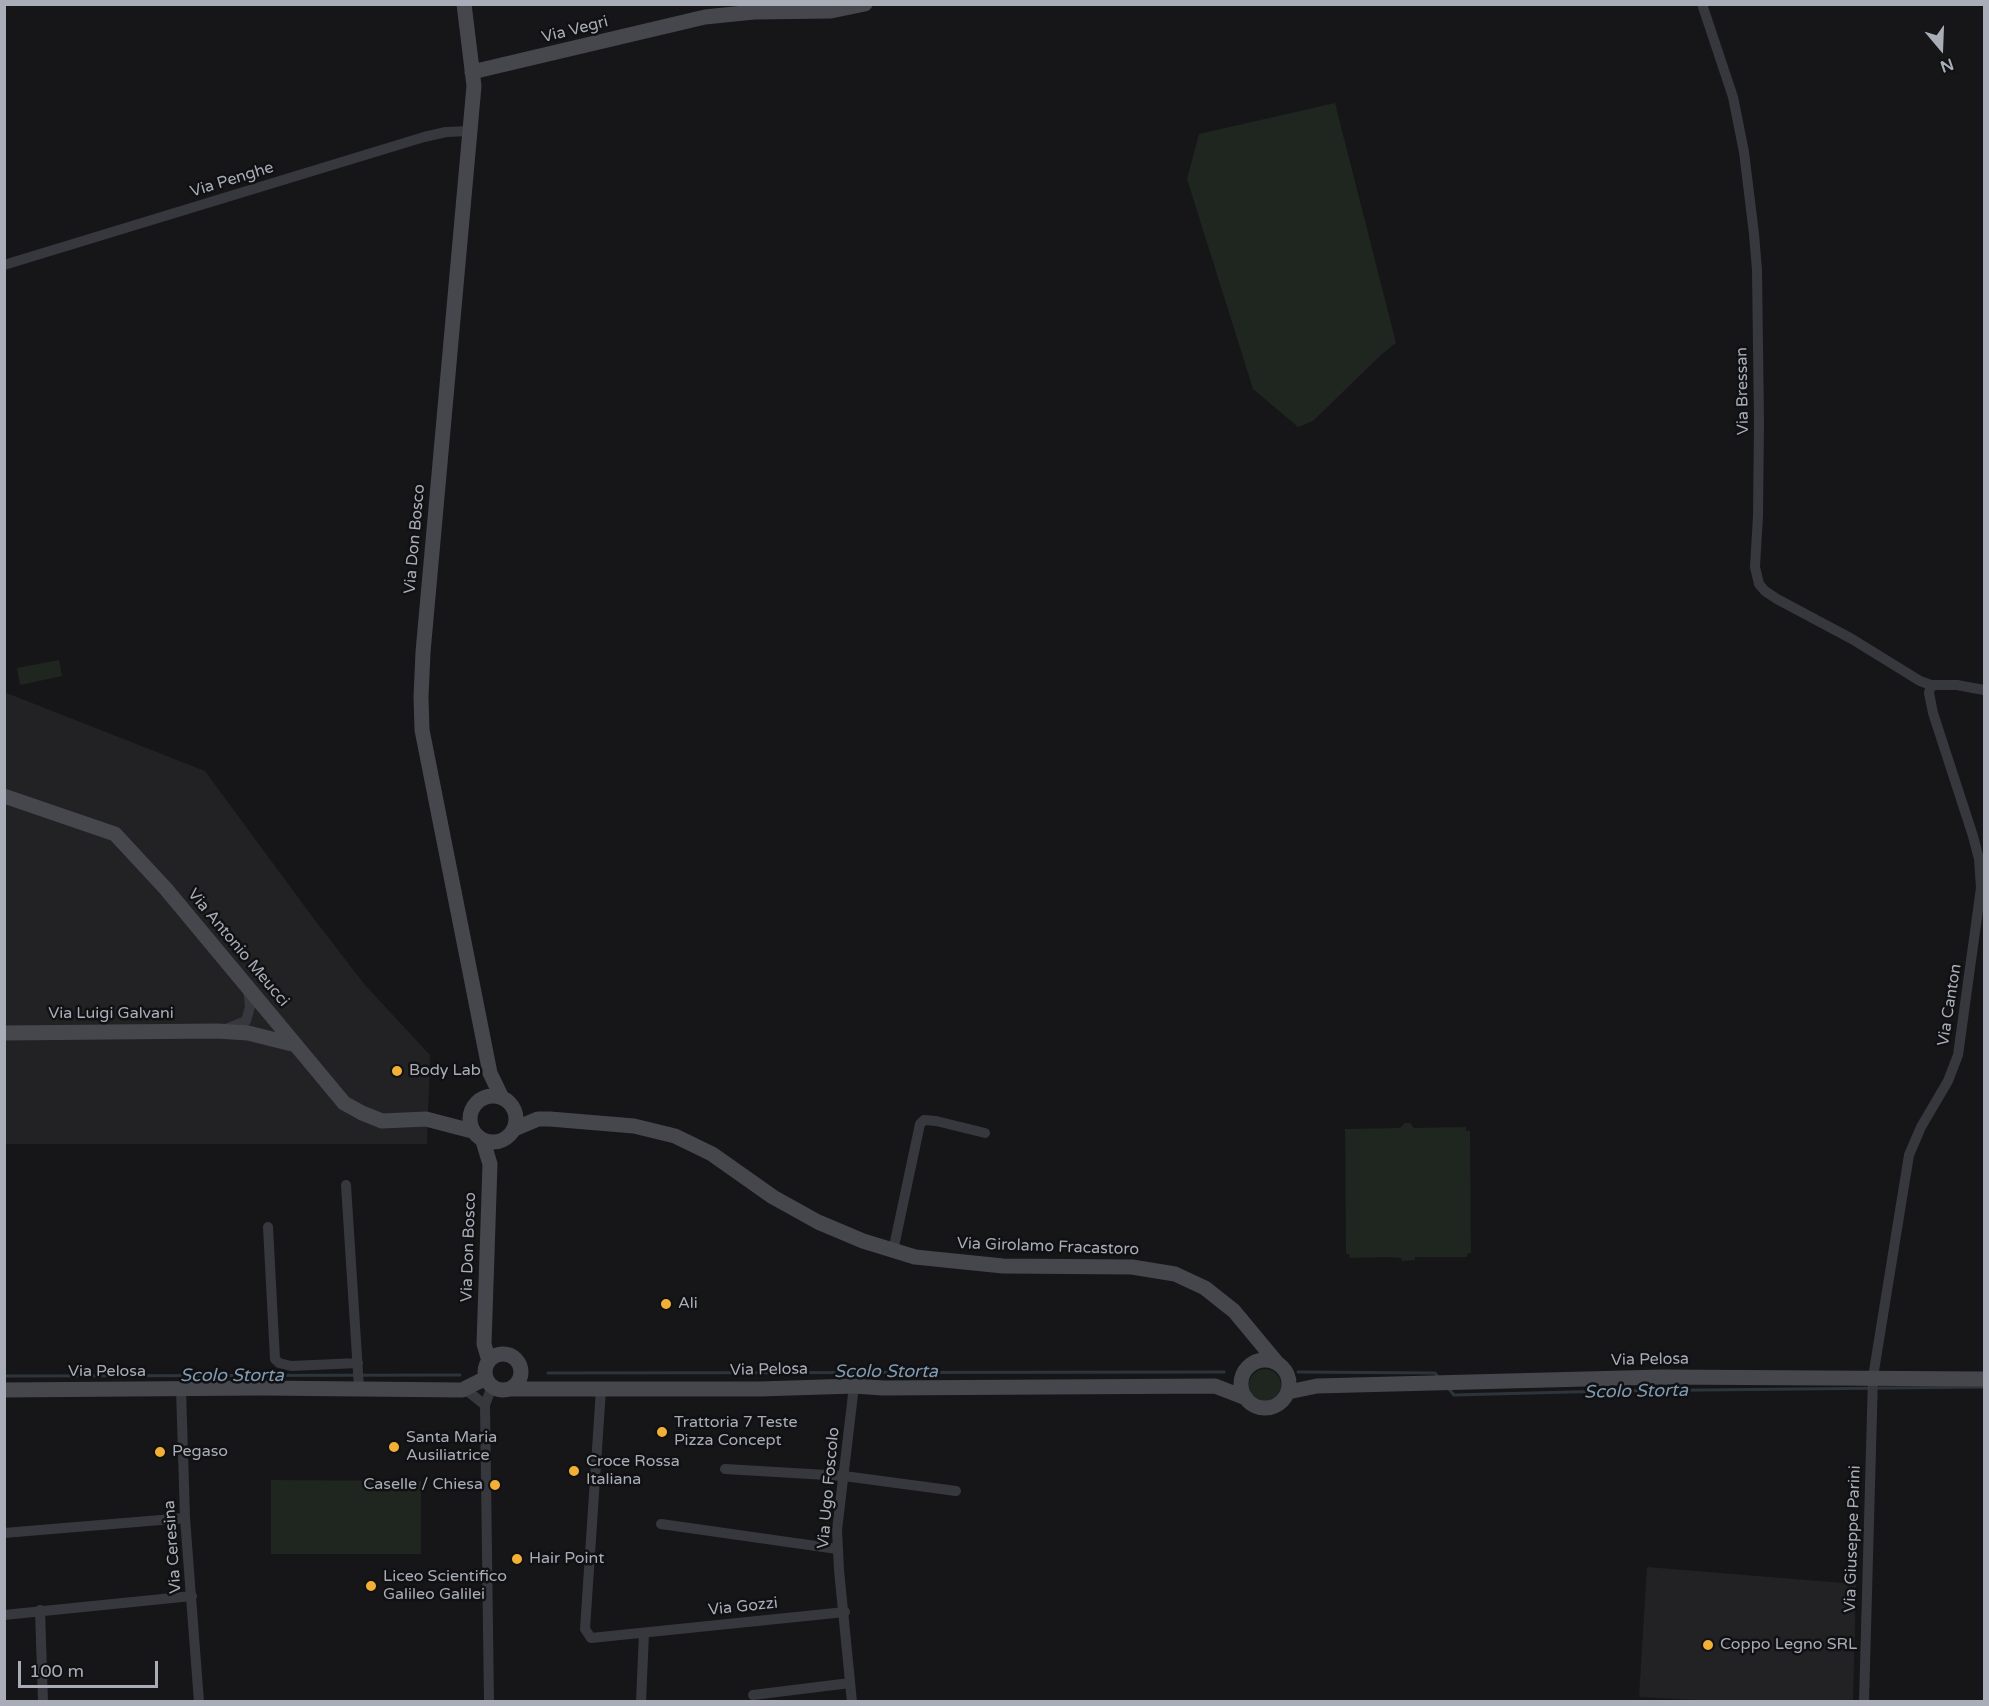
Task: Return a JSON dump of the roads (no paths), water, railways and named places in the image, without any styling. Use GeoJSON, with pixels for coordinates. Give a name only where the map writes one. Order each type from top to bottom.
{"type":"FeatureCollection","features":[{"type":"Feature","properties":{"kind":"main road","name":"Via Don Bosco"},"geometry":{"type":"LineString","coordinates":[[464,4],[474,86],[423,652],[421,697],[422,730],[490,1073],[516,1114],[514,1129],[503,1140],[490,1164]]}},
{"type":"Feature","properties":{"kind":"main road","name":"Via Vegri"},"geometry":{"type":"LineString","coordinates":[[472,72],[705,17],[754,12],[831,11],[865,4]]}},
{"type":"Feature","properties":{"kind":"main road","name":"Via Antonio Meucci"},"geometry":{"type":"LineString","coordinates":[[4,796],[115,834],[166,889],[344,1103],[382,1121],[436,1121],[471,1111]]}},
{"type":"Feature","properties":{"kind":"main road","name":"Via Luigi Galvani"},"geometry":{"type":"LineString","coordinates":[[4,1033],[248,1032],[296,1045]]}},
{"type":"Feature","properties":{"kind":"main road","name":"Via Don Bosco"},"geometry":{"type":"LineString","coordinates":[[489,1361],[484,1344],[490,1164],[469,1118],[471,1111],[482,1099],[490,1073]]}},
{"type":"Feature","properties":{"kind":"main road"},"geometry":{"type":"LineString","coordinates":[[482,1099],[495,1096],[507,1103]]}},
{"type":"Feature","properties":{"kind":"main road","name":"Via Girolamo Fracastoro"},"geometry":{"type":"LineString","coordinates":[[507,1103],[524,1114],[538,1119],[634,1126],[675,1136],[712,1154],[773,1197],[818,1222],[893,1251],[962,1263],[1003,1266],[1132,1267],[1175,1274],[1205,1288],[1234,1311],[1283,1370]]}},
{"type":"Feature","properties":{"kind":"main road","name":"Via Girolamo Fracastoro"},"geometry":{"type":"LineString","coordinates":[[514,1129],[538,1119]]}},
{"type":"Feature","properties":{"kind":"main road","name":"Via Antonio Meucci"},"geometry":{"type":"LineString","coordinates":[[436,1121],[478,1136]]}},
{"type":"Feature","properties":{"kind":"main road"},"geometry":{"type":"LineString","coordinates":[[478,1136],[496,1143],[503,1140]]}},
{"type":"Feature","properties":{"kind":"main road"},"geometry":{"type":"LineString","coordinates":[[1246,1326],[1253,1351],[1242,1382],[1246,1398]]}},
{"type":"Feature","properties":{"kind":"main road"},"geometry":{"type":"LineString","coordinates":[[485,1332],[504,1354],[514,1358],[520,1366],[518,1382],[510,1389],[504,1390],[489,1382],[485,1372],[489,1361],[499,1354],[504,1354]]}},
{"type":"Feature","properties":{"kind":"main road","name":"Via Pelosa"},"geometry":{"type":"LineString","coordinates":[[1215,1386],[1264,1360],[1317,1386]]}},
{"type":"Feature","properties":{"kind":"main road"},"geometry":{"type":"LineString","coordinates":[[1283,1370],[1288,1392]]}},
{"type":"Feature","properties":{"kind":"main road"},"geometry":{"type":"LineString","coordinates":[[521,1371],[541,1389]]}},
{"type":"Feature","properties":{"kind":"main road","name":"Via Pelosa"},"geometry":{"type":"LineString","coordinates":[[4,1390],[182,1389],[359,1375],[462,1390]]}},
{"type":"Feature","properties":{"kind":"main road","name":"Via Pelosa"},"geometry":{"type":"LineString","coordinates":[[510,1389],[1215,1386],[1265,1408],[1279,1404],[1288,1392],[1317,1386],[1662,1377],[1872,1384],[1984,1378]]}},
{"type":"Feature","properties":{"kind":"main road"},"geometry":{"type":"LineString","coordinates":[[462,1390],[489,1382]]}},
{"type":"Feature","properties":{"kind":"street","name":"Via Bressan"},"geometry":{"type":"LineString","coordinates":[[1702,4],[1733,97],[1744,152],[1754,234],[1759,423],[1756,576],[1765,591],[1777,599],[1852,639],[1920,681],[1931,685]]}},
{"type":"Feature","properties":{"kind":"street","name":"Via Penghe"},"geometry":{"type":"LineString","coordinates":[[4,265],[424,137],[446,132],[470,131]]}},
{"type":"Feature","properties":{"kind":"street"},"geometry":{"type":"LineString","coordinates":[[1931,685],[1958,685],[1984,690]]}},
{"type":"Feature","properties":{"kind":"street","name":"Via Canton"},"geometry":{"type":"LineString","coordinates":[[1872,1384],[1909,1155],[1921,1127],[1948,1081],[1958,1055],[1981,888],[1979,859],[1973,836],[1932,713],[1929,693],[1931,685]]}},
{"type":"Feature","properties":{"kind":"street","name":"Via Luigi Galvani"},"geometry":{"type":"LineString","coordinates":[[217,1031],[246,1021],[250,1007],[249,987]]}},
{"type":"Feature","properties":{"kind":"street"},"geometry":{"type":"LineString","coordinates":[[893,1251],[920,1124],[924,1120],[936,1121],[986,1133]]}},
{"type":"Feature","properties":{"kind":"street"},"geometry":{"type":"LineString","coordinates":[[268,1227],[276,1359],[279,1363],[291,1366],[359,1375],[346,1185]]}},
{"type":"Feature","properties":{"kind":"street"},"geometry":{"type":"LineString","coordinates":[[489,1382],[485,1405],[489,1701]]}},
{"type":"Feature","properties":{"kind":"street","name":"Via Giuseppe Parini"},"geometry":{"type":"LineString","coordinates":[[1864,1701],[1872,1384]]}},
{"type":"Feature","properties":{"kind":"street","name":"Via Ugo Foscolo"},"geometry":{"type":"LineString","coordinates":[[852,1701],[837,1530],[854,1386]]}},
{"type":"Feature","properties":{"kind":"street","name":"Via Ceresina"},"geometry":{"type":"LineString","coordinates":[[182,1389],[185,1518],[200,1701]]}},
{"type":"Feature","properties":{"kind":"street","name":"Via Gozzi"},"geometry":{"type":"LineString","coordinates":[[601,1389],[585,1629],[591,1638],[845,1612]]}},
{"type":"Feature","properties":{"kind":"street"},"geometry":{"type":"LineString","coordinates":[[462,1390],[470,1393],[485,1405]]}},
{"type":"Feature","properties":{"kind":"street"},"geometry":{"type":"LineString","coordinates":[[725,1468],[844,1476],[956,1491]]}},
{"type":"Feature","properties":{"kind":"street"},"geometry":{"type":"LineString","coordinates":[[4,1533],[185,1518]]}},
{"type":"Feature","properties":{"kind":"street"},"geometry":{"type":"LineString","coordinates":[[661,1524],[837,1549]]}},
{"type":"Feature","properties":{"kind":"street"},"geometry":{"type":"LineString","coordinates":[[4,1615],[192,1596]]}},
{"type":"Feature","properties":{"kind":"street"},"geometry":{"type":"LineString","coordinates":[[40,1610],[43,1701]]}},
{"type":"Feature","properties":{"kind":"street"},"geometry":{"type":"LineString","coordinates":[[641,1701],[644,1632]]}},
{"type":"Feature","properties":{"kind":"street"},"geometry":{"type":"LineString","coordinates":[[753,1695],[850,1683]]}},
{"type":"Feature","properties":{"kind":"waterway","name":"Scolo Storta"},"geometry":{"type":"LineString","coordinates":[[548,1373],[1224,1372]]}},
{"type":"Feature","properties":{"kind":"waterway","name":"Scolo Storta"},"geometry":{"type":"LineString","coordinates":[[1298,1372],[1435,1373],[1438,1377]]}},
{"type":"Feature","properties":{"kind":"waterway","name":"Scolo Storta"},"geometry":{"type":"LineString","coordinates":[[4,1376],[460,1375]]}},
{"type":"Feature","properties":{"kind":"waterway","name":"Scolo Storta"},"geometry":{"type":"LineString","coordinates":[[1449,1389],[1454,1395],[1984,1387]]}},
{"type":"Feature","properties":{"kind":"place","name":"Body Lab"},"geometry":{"type":"Point","coordinates":[397,1071]}},
{"type":"Feature","properties":{"kind":"place","name":"Ali"},"geometry":{"type":"Point","coordinates":[666,1304]}},
{"type":"Feature","properties":{"kind":"place","name":"Trattoria 7 Teste Pizza Concept"},"geometry":{"type":"Point","coordinates":[662,1432]}},
{"type":"Feature","properties":{"kind":"place","name":"Santa Maria Ausiliatrice"},"geometry":{"type":"Point","coordinates":[394,1447]}},
{"type":"Feature","properties":{"kind":"place","name":"Pegaso"},"geometry":{"type":"Point","coordinates":[160,1452]}},
{"type":"Feature","properties":{"kind":"place","name":"Croce Rossa Italiana"},"geometry":{"type":"Point","coordinates":[574,1471]}},
{"type":"Feature","properties":{"kind":"place","name":"Caselle / Chiesa"},"geometry":{"type":"Point","coordinates":[495,1485]}},
{"type":"Feature","properties":{"kind":"place","name":"Hair Point"},"geometry":{"type":"Point","coordinates":[517,1559]}},
{"type":"Feature","properties":{"kind":"place","name":"Liceo Scientifico Galileo Galilei"},"geometry":{"type":"Point","coordinates":[371,1586]}},
{"type":"Feature","properties":{"kind":"place","name":"Coppo Legno SRL"},"geometry":{"type":"Point","coordinates":[1708,1645]}}]}
